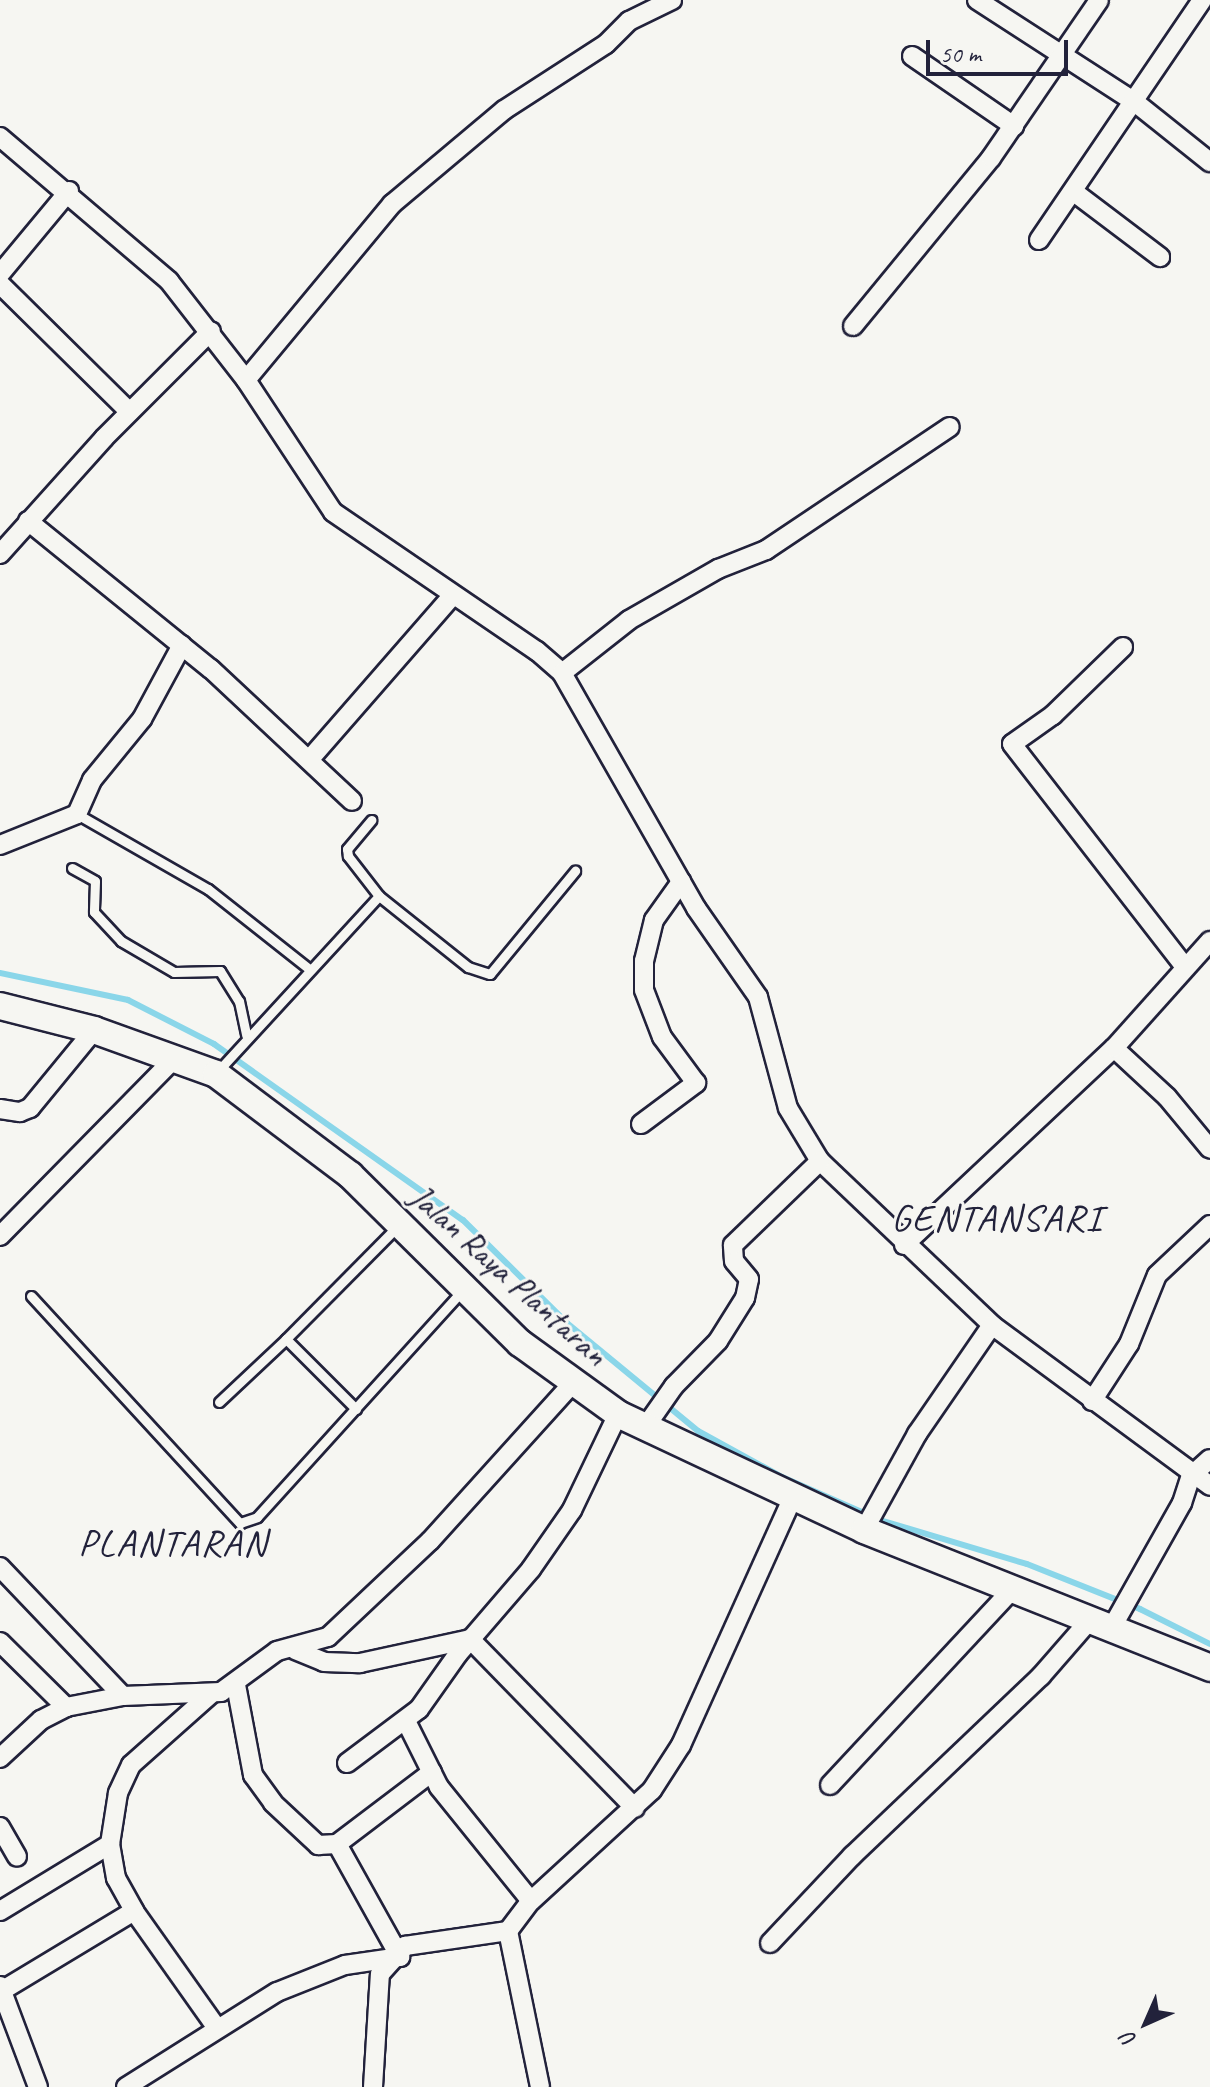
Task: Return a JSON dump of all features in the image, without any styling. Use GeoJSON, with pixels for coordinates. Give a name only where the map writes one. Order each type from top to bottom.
{"type":"FeatureCollection","features":[{"type":"Feature","properties":{"kind":"main road","name":"Jalan Raya Plantaran"},"geometry":{"type":"LineString","coordinates":[[0,1006],[221,1066],[350,1175],[462,1291],[571,1385],[618,1414],[652,1415],[793,1497],[1210,1668]]}},
{"type":"Feature","properties":{"kind":"street"},"geometry":{"type":"LineString","coordinates":[[246,380],[392,204],[504,110],[606,44],[629,21],[672,0]]}},
{"type":"Feature","properties":{"kind":"street"},"geometry":{"type":"LineString","coordinates":[[977,0],[1136,103],[1210,162]]}},
{"type":"Feature","properties":{"kind":"street"},"geometry":{"type":"LineString","coordinates":[[853,326],[1014,126],[1099,0]]}},
{"type":"Feature","properties":{"kind":"street"},"geometry":{"type":"LineString","coordinates":[[1039,240],[1136,103],[1202,0]]}},
{"type":"Feature","properties":{"kind":"street"},"geometry":{"type":"LineString","coordinates":[[912,56],[1014,126]]}},
{"type":"Feature","properties":{"kind":"street"},"geometry":{"type":"LineString","coordinates":[[0,137],[153,263],[211,331],[333,512],[562,673],[681,882],[765,1011],[788,1108],[820,1161],[904,1245],[992,1325],[1191,1476],[1210,1486]]}},
{"type":"Feature","properties":{"kind":"street"},"geometry":{"type":"LineString","coordinates":[[0,274],[69,191]]}},
{"type":"Feature","properties":{"kind":"street"},"geometry":{"type":"LineString","coordinates":[[1074,192],[1160,257]]}},
{"type":"Feature","properties":{"kind":"street"},"geometry":{"type":"LineString","coordinates":[[0,284],[130,412]]}},
{"type":"Feature","properties":{"kind":"street"},"geometry":{"type":"LineString","coordinates":[[0,554],[130,412],[211,331]]}},
{"type":"Feature","properties":{"kind":"street"},"geometry":{"type":"LineString","coordinates":[[562,673],[629,620],[718,569],[766,550],[950,427]]}},
{"type":"Feature","properties":{"kind":"street"},"geometry":{"type":"LineString","coordinates":[[28,521],[182,645],[352,801]]}},
{"type":"Feature","properties":{"kind":"street"},"geometry":{"type":"LineString","coordinates":[[309,760],[453,595]]}},
{"type":"Feature","properties":{"kind":"street"},"geometry":{"type":"LineString","coordinates":[[1,849],[26,832],[77,814],[92,780],[142,719],[182,645]]}},
{"type":"Feature","properties":{"kind":"street"},"geometry":{"type":"LineString","coordinates":[[1123,647],[1053,715],[1012,741],[1012,747],[1184,966]]}},
{"type":"Feature","properties":{"kind":"street"},"geometry":{"type":"LineString","coordinates":[[641,1124],[696,1083],[662,1037],[644,990],[644,961],[654,920],[681,882]]}},
{"type":"Feature","properties":{"kind":"street"},"geometry":{"type":"LineString","coordinates":[[904,1245],[1114,1048],[1184,966],[1210,941]]}},
{"type":"Feature","properties":{"kind":"street"},"geometry":{"type":"LineString","coordinates":[[0,1109],[30,1108],[94,1030]]}},
{"type":"Feature","properties":{"kind":"street"},"geometry":{"type":"LineString","coordinates":[[1114,1048],[1167,1097],[1210,1149]]}},
{"type":"Feature","properties":{"kind":"street"},"geometry":{"type":"LineString","coordinates":[[0,1236],[177,1056]]}},
{"type":"Feature","properties":{"kind":"street"},"geometry":{"type":"LineString","coordinates":[[652,1415],[674,1386],[718,1341],[745,1298],[749,1279],[734,1261],[733,1245],[820,1161]]}},
{"type":"Feature","properties":{"kind":"street"},"geometry":{"type":"LineString","coordinates":[[1092,1401],[1129,1344],[1157,1275],[1210,1225]]}},
{"type":"Feature","properties":{"kind":"street"},"geometry":{"type":"LineString","coordinates":[[867,1527],[917,1434],[992,1325]]}},
{"type":"Feature","properties":{"kind":"street"},"geometry":{"type":"LineString","coordinates":[[0,1758],[41,1720],[66,1707],[123,1696],[212,1693],[236,1685],[277,1651],[295,1650],[328,1637],[356,1614],[571,1385]]}},
{"type":"Feature","properties":{"kind":"street"},"geometry":{"type":"LineString","coordinates":[[347,1763],[406,1721],[565,1521],[618,1414]]}},
{"type":"Feature","properties":{"kind":"street"},"geometry":{"type":"LineString","coordinates":[[770,1943],[852,1856],[1041,1676],[1100,1625],[1128,1593],[1182,1503],[1191,1476],[1210,1459]]}},
{"type":"Feature","properties":{"kind":"street"},"geometry":{"type":"LineString","coordinates":[[373,2087],[380,1974],[400,1957],[405,1946],[508,1931],[531,1901],[635,1808],[681,1745],[793,1497]]}},
{"type":"Feature","properties":{"kind":"street"},"geometry":{"type":"LineString","coordinates":[[0,1567],[123,1696]]}},
{"type":"Feature","properties":{"kind":"street"},"geometry":{"type":"LineString","coordinates":[[830,1785],[1014,1588]]}},
{"type":"Feature","properties":{"kind":"street"},"geometry":{"type":"LineString","coordinates":[[295,1650],[324,1662],[360,1663],[470,1639]]}},
{"type":"Feature","properties":{"kind":"street"},"geometry":{"type":"LineString","coordinates":[[470,1639],[635,1808]]}},
{"type":"Feature","properties":{"kind":"street"},"geometry":{"type":"LineString","coordinates":[[0,1642],[66,1707]]}},
{"type":"Feature","properties":{"kind":"street"},"geometry":{"type":"LineString","coordinates":[[236,1685],[260,1784],[310,1841],[327,1847],[337,1844],[432,1772]]}},
{"type":"Feature","properties":{"kind":"street"},"geometry":{"type":"LineString","coordinates":[[212,1693],[131,1765],[118,1793],[110,1844],[116,1878],[134,1911],[216,2027]]}},
{"type":"Feature","properties":{"kind":"street"},"geometry":{"type":"LineString","coordinates":[[406,1721],[432,1772],[531,1901]]}},
{"type":"Feature","properties":{"kind":"street"},"geometry":{"type":"LineString","coordinates":[[0,1827],[17,1857]]}},
{"type":"Feature","properties":{"kind":"street"},"geometry":{"type":"LineString","coordinates":[[0,1911],[110,1844]]}},
{"type":"Feature","properties":{"kind":"street"},"geometry":{"type":"LineString","coordinates":[[337,1844],[400,1957]]}},
{"type":"Feature","properties":{"kind":"street"},"geometry":{"type":"LineString","coordinates":[[38,2087],[2,1988],[134,1911]]}},
{"type":"Feature","properties":{"kind":"street"},"geometry":{"type":"LineString","coordinates":[[508,1931],[540,2087]]}},
{"type":"Feature","properties":{"kind":"street"},"geometry":{"type":"LineString","coordinates":[[126,2087],[216,2027],[277,1992],[345,1965],[400,1957]]}},
{"type":"Feature","properties":{"kind":"lane"},"geometry":{"type":"LineString","coordinates":[[77,814],[208,889],[308,968]]}},
{"type":"Feature","properties":{"kind":"lane"},"geometry":{"type":"LineString","coordinates":[[371,820],[347,849],[348,856],[379,896],[468,967],[490,974],[575,871]]}},
{"type":"Feature","properties":{"kind":"lane"},"geometry":{"type":"LineString","coordinates":[[72,868],[95,881],[94,912],[121,941],[174,972],[220,971],[239,1001],[246,1035]]}},
{"type":"Feature","properties":{"kind":"lane"},"geometry":{"type":"LineString","coordinates":[[221,1066],[308,968],[379,896]]}},
{"type":"Feature","properties":{"kind":"lane"},"geometry":{"type":"LineString","coordinates":[[219,1402],[398,1226]]}},
{"type":"Feature","properties":{"kind":"lane"},"geometry":{"type":"LineString","coordinates":[[31,1296],[240,1523],[257,1517],[462,1291]]}},
{"type":"Feature","properties":{"kind":"lane"},"geometry":{"type":"LineString","coordinates":[[286,1339],[356,1409]]}},
{"type":"Feature","properties":{"kind":"waterway"},"geometry":{"type":"LineString","coordinates":[[0,973],[128,1000],[214,1044],[463,1220],[567,1323],[698,1431],[782,1477],[880,1520],[1027,1564],[1140,1609],[1210,1644]]}},
{"type":"Feature","properties":{"kind":"district","name":"GENTANSARI"},"geometry":{"type":"Point","coordinates":[997,1218]}},
{"type":"Feature","properties":{"kind":"district","name":"PLANTARAN"},"geometry":{"type":"Point","coordinates":[173,1543]}}]}
